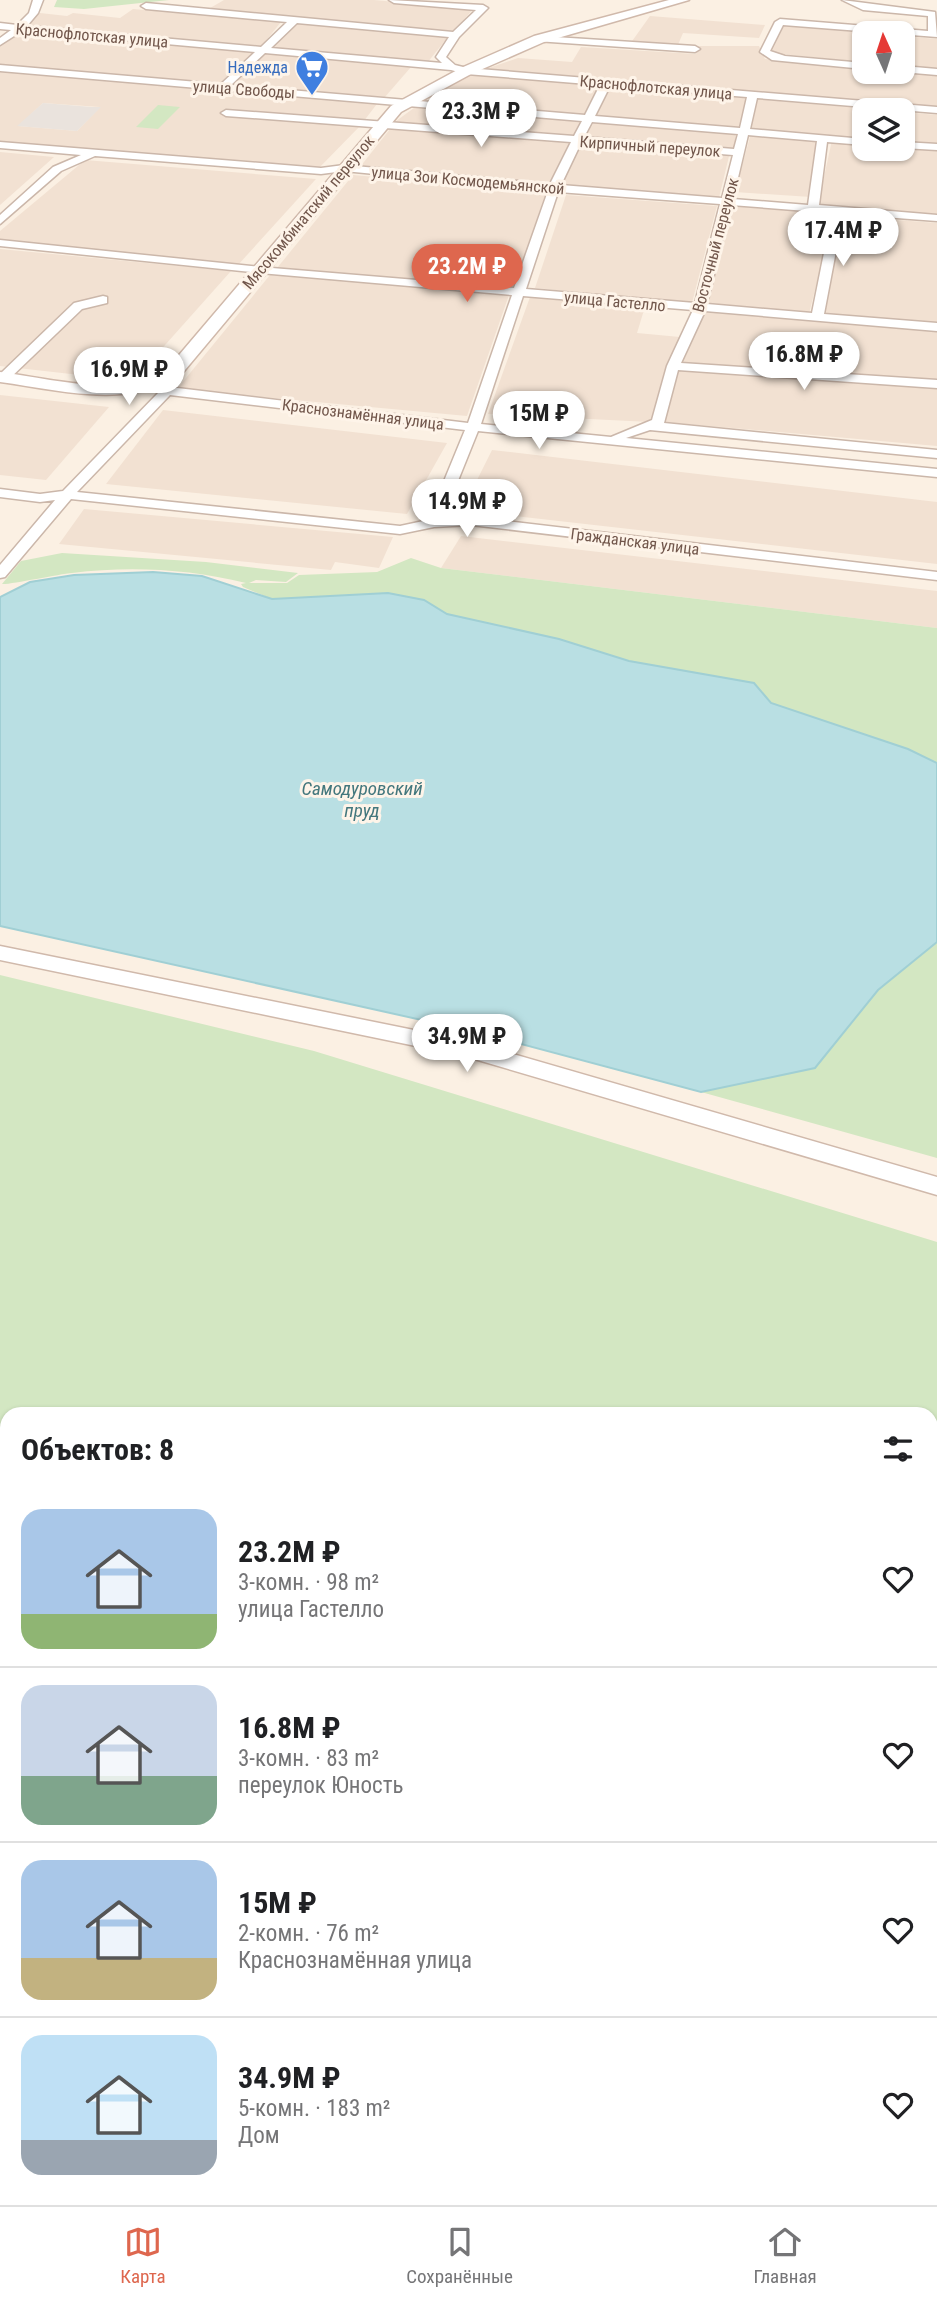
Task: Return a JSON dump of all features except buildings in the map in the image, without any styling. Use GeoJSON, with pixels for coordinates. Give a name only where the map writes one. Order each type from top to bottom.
{"type":"FeatureCollection","features":[{"type":"Feature","properties":{"kind":"main road","name":"Мясокомбинатский переулок"},"geometry":{"type":"LineString","coordinates":[[159,388],[380,126],[406,102],[459,69],[540,39],[683,0]]}},
{"type":"Feature","properties":{"kind":"main road","name":"Краснознамённая улица"},"geometry":{"type":"LineString","coordinates":[[2,378],[102,388],[159,388]]}},
{"type":"Feature","properties":{"kind":"main road"},"geometry":{"type":"LineString","coordinates":[[0,953],[468,1049],[937,1186]]}},
{"type":"Feature","properties":{"kind":"street"},"geometry":{"type":"LineString","coordinates":[[0,42],[20,28],[37,9],[38,0]]}},
{"type":"Feature","properties":{"kind":"street"},"geometry":{"type":"LineString","coordinates":[[394,0],[484,8],[455,35],[441,57],[459,69]]}},
{"type":"Feature","properties":{"kind":"street"},"geometry":{"type":"LineString","coordinates":[[847,0],[863,7],[932,13],[935,34],[915,32]]}},
{"type":"Feature","properties":{"kind":"street"},"geometry":{"type":"LineString","coordinates":[[146,6],[455,35]]}},
{"type":"Feature","properties":{"kind":"street"},"geometry":{"type":"LineString","coordinates":[[222,88],[295,20]]}},
{"type":"Feature","properties":{"kind":"street"},"geometry":{"type":"LineString","coordinates":[[852,28],[780,22],[765,52],[772,57],[785,59],[852,65]]}},
{"type":"Feature","properties":{"kind":"street","name":"Краснофлотская улица"},"geometry":{"type":"LineString","coordinates":[[0,26],[606,83],[937,110]]}},
{"type":"Feature","properties":{"kind":"street"},"geometry":{"type":"LineString","coordinates":[[540,39],[695,49]]}},
{"type":"Feature","properties":{"kind":"street","name":"улица Свободы"},"geometry":{"type":"LineString","coordinates":[[0,68],[852,141]]}},
{"type":"Feature","properties":{"kind":"street"},"geometry":{"type":"LineString","coordinates":[[915,70],[937,72]]}},
{"type":"Feature","properties":{"kind":"street"},"geometry":{"type":"LineString","coordinates":[[434,523],[473,427],[521,292],[554,188],[606,83]]}},
{"type":"Feature","properties":{"kind":"street","name":"Восточный переулок"},"geometry":{"type":"LineString","coordinates":[[651,426],[659,422],[673,366],[701,308],[753,95]]}},
{"type":"Feature","properties":{"kind":"street","name":"Кирпичный переулок"},"geometry":{"type":"LineString","coordinates":[[226,113],[739,152]]}},
{"type":"Feature","properties":{"kind":"street"},"geometry":{"type":"LineString","coordinates":[[813,209],[822,139]]}},
{"type":"Feature","properties":{"kind":"street","name":"улица Зои Космодемьянской"},"geometry":{"type":"LineString","coordinates":[[0,145],[321,171],[344,169],[937,218]]}},
{"type":"Feature","properties":{"kind":"street"},"geometry":{"type":"LineString","coordinates":[[915,146],[937,147]]}},
{"type":"Feature","properties":{"kind":"street"},"geometry":{"type":"LineString","coordinates":[[0,221],[57,169],[94,153]]}},
{"type":"Feature","properties":{"kind":"street"},"geometry":{"type":"LineString","coordinates":[[817,317],[838,211]]}},
{"type":"Feature","properties":{"kind":"street","name":"улица Гастелло"},"geometry":{"type":"LineString","coordinates":[[0,243],[260,270],[937,327]]}},
{"type":"Feature","properties":{"kind":"street"},"geometry":{"type":"LineString","coordinates":[[2,378],[78,306],[103,300]]}},
{"type":"Feature","properties":{"kind":"street"},"geometry":{"type":"LineString","coordinates":[[673,366],[937,384]]}},
{"type":"Feature","properties":{"kind":"street","name":"Краснознамённая улица"},"geometry":{"type":"LineString","coordinates":[[159,388],[473,427],[937,474]]}},
{"type":"Feature","properties":{"kind":"street","name":"Мясокомбинатский переулок"},"geometry":{"type":"LineString","coordinates":[[0,573],[159,388]]}},
{"type":"Feature","properties":{"kind":"street"},"geometry":{"type":"LineString","coordinates":[[610,440],[651,426],[937,454]]}},
{"type":"Feature","properties":{"kind":"street","name":"Гражданская улица"},"geometry":{"type":"LineString","coordinates":[[0,493],[40,498],[68,495],[400,530],[434,523],[471,521],[937,576]]}},
{"type":"Feature","properties":{"kind":"shaded area"},"geometry":{"type":"Polygon","coordinates":[[[224,0],[374,0],[473,9],[452,34],[205,11],[224,0]]]}},
{"type":"Feature","properties":{"kind":"shaded area"},"geometry":{"type":"Polygon","coordinates":[[[133,9],[281,22],[260,48],[22,28],[40,13],[120,18],[133,9]]]}},
{"type":"Feature","properties":{"kind":"shaded area"},"geometry":{"type":"Polygon","coordinates":[[[650,16],[765,25],[759,38],[683,33],[677,47],[630,44],[650,16]]]}},
{"type":"Feature","properties":{"kind":"shaded area"},"geometry":{"type":"Polygon","coordinates":[[[296,21],[448,37],[427,63],[268,50],[296,21]]]}},
{"type":"Feature","properties":{"kind":"shaded area"},"geometry":{"type":"Polygon","coordinates":[[[785,24],[852,30],[852,61],[771,53],[785,24]]]}},
{"type":"Feature","properties":{"kind":"shaded area"},"geometry":{"type":"Polygon","coordinates":[[[22,31],[255,52],[221,86],[0,67],[0,45],[22,31]]]}},
{"type":"Feature","properties":{"kind":"shaded area"},"geometry":{"type":"Polygon","coordinates":[[[915,37],[937,39],[937,69],[915,66],[915,37]]]}},
{"type":"Feature","properties":{"kind":"shaded area"},"geometry":{"type":"Polygon","coordinates":[[[698,46],[759,46],[765,59],[852,67],[852,84],[915,84],[915,73],[937,74],[937,109],[915,107],[915,98],[852,98],[852,102],[480,71],[518,58],[572,62],[581,47],[696,54],[698,46]]]}},
{"type":"Feature","properties":{"kind":"shaded area"},"geometry":{"type":"Polygon","coordinates":[[[262,53],[411,67],[385,97],[227,86],[262,53]]]}},
{"type":"Feature","properties":{"kind":"shaded area"},"geometry":{"type":"Polygon","coordinates":[[[0,71],[308,95],[306,98],[314,99],[318,96],[380,100],[360,126],[318,169],[0,142],[0,71]],[[43,103],[18,126],[77,131],[100,107],[43,103]]]}},
{"type":"Feature","properties":{"kind":"shaded area"},"geometry":{"type":"Polygon","coordinates":[[[471,73],[600,84],[586,116],[421,104],[471,73]]]}},
{"type":"Feature","properties":{"kind":"shaded area"},"geometry":{"type":"Polygon","coordinates":[[[608,86],[749,97],[740,131],[594,117],[608,86]]]}},
{"type":"Feature","properties":{"kind":"shaded area"},"geometry":{"type":"Polygon","coordinates":[[[757,99],[852,107],[852,140],[768,134],[820,140],[811,197],[735,192],[751,133],[746,132],[757,99]]]}},
{"type":"Feature","properties":{"kind":"shaded area"},"geometry":{"type":"Polygon","coordinates":[[[43,103],[101,107],[77,131],[17,126],[43,103]]]}},
{"type":"Feature","properties":{"kind":"shaded area"},"geometry":{"type":"Polygon","coordinates":[[[418,105],[585,118],[575,139],[392,124],[418,105]]]}},
{"type":"Feature","properties":{"kind":"shaded area"},"geometry":{"type":"Polygon","coordinates":[[[915,113],[937,115],[937,146],[915,145],[915,113]]]}},
{"type":"Feature","properties":{"kind":"shaded area"},"geometry":{"type":"Polygon","coordinates":[[[596,120],[736,132],[734,150],[583,139],[596,120]]]}},
{"type":"Feature","properties":{"kind":"shaded area"},"geometry":{"type":"Polygon","coordinates":[[[390,129],[573,143],[549,184],[360,167],[390,129]]]}},
{"type":"Feature","properties":{"kind":"shaded area"},"geometry":{"type":"Polygon","coordinates":[[[832,140],[852,142],[852,161],[915,161],[915,147],[937,148],[937,215],[818,205],[832,140]]]}},
{"type":"Feature","properties":{"kind":"shaded area"},"geometry":{"type":"Polygon","coordinates":[[[583,142],[730,152],[719,198],[559,186],[583,142]]]}},
{"type":"Feature","properties":{"kind":"shaded area"},"geometry":{"type":"Polygon","coordinates":[[[0,152],[54,157],[0,205],[0,152]]]}},
{"type":"Feature","properties":{"kind":"shaded area"},"geometry":{"type":"Polygon","coordinates":[[[85,160],[316,179],[238,265],[0,240],[0,231],[85,160]]]}},
{"type":"Feature","properties":{"kind":"shaded area"},"geometry":{"type":"Polygon","coordinates":[[[353,175],[546,192],[514,288],[277,268],[353,175]]]}},
{"type":"Feature","properties":{"kind":"shaded area"},"geometry":{"type":"Polygon","coordinates":[[[566,195],[717,206],[692,303],[535,288],[566,195]]]}},
{"type":"Feature","properties":{"kind":"shaded area"},"geometry":{"type":"Polygon","coordinates":[[[732,206],[834,213],[809,314],[707,306],[732,206]]]}},
{"type":"Feature","properties":{"kind":"shaded area"},"geometry":{"type":"Polygon","coordinates":[[[844,216],[937,223],[937,325],[820,315],[844,216]]]}},
{"type":"Feature","properties":{"kind":"shaded area"},"geometry":{"type":"Polygon","coordinates":[[[0,249],[231,271],[133,381],[0,366],[0,249]]]}},
{"type":"Feature","properties":{"kind":"shaded area"},"geometry":{"type":"Polygon","coordinates":[[[270,275],[509,295],[467,416],[177,389],[270,275]]]}},
{"type":"Feature","properties":{"kind":"shaded area"},"geometry":{"type":"Polygon","coordinates":[[[530,297],[644,310],[637,333],[680,337],[650,422],[488,414],[530,297]]]}},
{"type":"Feature","properties":{"kind":"shaded area"},"geometry":{"type":"Polygon","coordinates":[[[704,312],[937,331],[937,382],[682,365],[704,312]]]}},
{"type":"Feature","properties":{"kind":"shaded area"},"geometry":{"type":"Polygon","coordinates":[[[679,369],[937,389],[937,446],[664,422],[679,369]]]}},
{"type":"Feature","properties":{"kind":"shaded area"},"geometry":{"type":"Polygon","coordinates":[[[0,395],[109,407],[46,480],[0,475],[0,395]]]}},
{"type":"Feature","properties":{"kind":"shaded area"},"geometry":{"type":"Polygon","coordinates":[[[163,410],[447,443],[407,514],[106,484],[163,410]]]}},
{"type":"Feature","properties":{"kind":"shaded area"},"geometry":{"type":"Polygon","coordinates":[[[492,450],[937,502],[937,564],[462,510],[492,450]]]}},
{"type":"Feature","properties":{"kind":"shaded area"},"geometry":{"type":"Polygon","coordinates":[[[84,509],[393,537],[379,568],[335,562],[331,570],[59,544],[84,509]]]}},
{"type":"Feature","properties":{"kind":"shaded area"},"geometry":{"type":"Polygon","coordinates":[[[461,536],[937,591],[937,628],[441,568],[461,536]]]}},
{"type":"Feature","properties":{"kind":"green space"},"geometry":{"type":"Polygon","coordinates":[[[57,0],[169,0],[84,9],[54,7],[57,0]]]}},
{"type":"Feature","properties":{"kind":"green space"},"geometry":{"type":"Polygon","coordinates":[[[158,105],[180,107],[158,129],[136,127],[158,105]]]}},
{"type":"Feature","properties":{"kind":"green space"},"geometry":{"type":"Polygon","coordinates":[[[62,553],[206,562],[298,573],[286,582],[256,580],[249,583],[287,583],[299,575],[377,572],[411,558],[441,568],[937,628],[937,763],[908,749],[771,703],[754,683],[629,661],[559,639],[447,614],[424,600],[389,593],[272,599],[241,584],[246,583],[181,572],[138,569],[72,573],[2,584],[21,561],[62,553]]]}},
{"type":"Feature","properties":{"kind":"green space"},"geometry":{"type":"Polygon","coordinates":[[[937,942],[937,1158],[701,1092],[815,1068],[878,990],[937,942]]]}},
{"type":"Feature","properties":{"kind":"green space"},"geometry":{"type":"Polygon","coordinates":[[[0,975],[314,1051],[937,1242],[937,1407],[0,1407],[0,975]]]}},
{"type":"Feature","properties":{"kind":"water","name":"Самодуровский пруд"},"geometry":{"type":"Polygon","coordinates":[[[153,572],[202,576],[272,599],[388,593],[424,600],[447,614],[559,639],[629,661],[754,683],[771,703],[908,749],[937,763],[937,942],[878,990],[815,1068],[701,1092],[480,1033],[0,926],[0,597],[30,582],[74,575],[153,572]]]}},
{"type":"Feature","properties":{"kind":"place","name":"Надежда"},"geometry":{"type":"Point","coordinates":[312,97]}}]}
